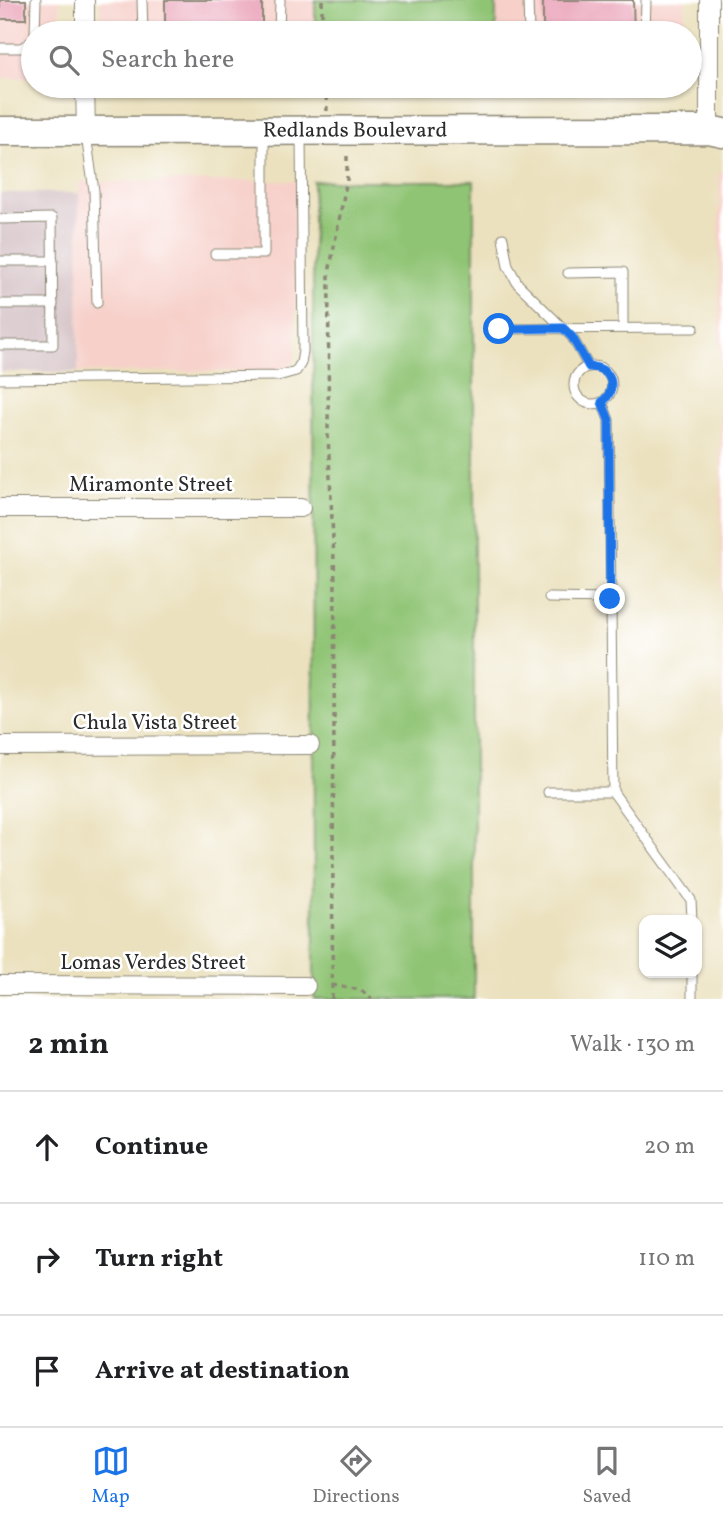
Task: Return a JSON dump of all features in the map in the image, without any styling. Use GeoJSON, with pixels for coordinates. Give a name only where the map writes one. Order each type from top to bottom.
{"type":"FeatureCollection","features":[{"type":"Feature","properties":{"kind":"main road","name":"Redlands Boulevard"},"geometry":{"type":"LineString","coordinates":[[0,131],[718,130]]}},
{"type":"Feature","properties":{"kind":"street"},"geometry":{"type":"LineString","coordinates":[[85,0],[85,21]]}},
{"type":"Feature","properties":{"kind":"street"},"geometry":{"type":"LineString","coordinates":[[709,0],[718,130]]}},
{"type":"Feature","properties":{"kind":"street"},"geometry":{"type":"LineString","coordinates":[[85,98],[86,130]]}},
{"type":"Feature","properties":{"kind":"street","name":"Miramonte Street"},"geometry":{"type":"LineString","coordinates":[[0,508],[302,508]]}},
{"type":"Feature","properties":{"kind":"street","name":"Chula Vista Street"},"geometry":{"type":"LineString","coordinates":[[0,746],[310,745]]}},
{"type":"Feature","properties":{"kind":"street","name":"Lomas Verdes Street"},"geometry":{"type":"LineString","coordinates":[[0,985],[306,986]]}},
{"type":"Feature","properties":{"kind":"lane"},"geometry":{"type":"LineString","coordinates":[[35,21],[36,0]]}},
{"type":"Feature","properties":{"kind":"lane"},"geometry":{"type":"LineString","coordinates":[[142,0],[143,21]]}},
{"type":"Feature","properties":{"kind":"lane"},"geometry":{"type":"LineString","coordinates":[[279,21],[280,0]]}},
{"type":"Feature","properties":{"kind":"lane"},"geometry":{"type":"LineString","coordinates":[[528,0],[529,21]]}},
{"type":"Feature","properties":{"kind":"lane"},"geometry":{"type":"LineString","coordinates":[[645,21],[646,0]]}},
{"type":"Feature","properties":{"kind":"lane"},"geometry":{"type":"LineString","coordinates":[[0,48],[21,48]]}},
{"type":"Feature","properties":{"kind":"lane"},"geometry":{"type":"LineString","coordinates":[[86,130],[94,191],[97,303]]}},
{"type":"Feature","properties":{"kind":"lane"},"geometry":{"type":"LineString","coordinates":[[215,254],[264,254],[264,130]]}},
{"type":"Feature","properties":{"kind":"lane"},"geometry":{"type":"LineString","coordinates":[[0,379],[278,376],[296,371],[303,351],[301,130]]}},
{"type":"Feature","properties":{"kind":"lane"},"geometry":{"type":"LineString","coordinates":[[0,219],[52,218],[53,304],[53,345],[0,345]]}},
{"type":"Feature","properties":{"kind":"lane"},"geometry":{"type":"LineString","coordinates":[[503,238],[508,266],[518,284],[572,337],[589,367]]}},
{"type":"Feature","properties":{"kind":"lane"},"geometry":{"type":"LineString","coordinates":[[0,261],[52,261]]}},
{"type":"Feature","properties":{"kind":"lane"},"geometry":{"type":"LineString","coordinates":[[568,273],[623,272],[622,328]]}},
{"type":"Feature","properties":{"kind":"lane"},"geometry":{"type":"LineString","coordinates":[[0,304],[53,304]]}},
{"type":"Feature","properties":{"kind":"lane"},"geometry":{"type":"LineString","coordinates":[[499,329],[694,328]]}},
{"type":"Feature","properties":{"kind":"lane"},"geometry":{"type":"LineString","coordinates":[[589,367],[601,368],[612,382],[610,394],[602,402],[589,404],[576,392],[575,379],[589,367]]}},
{"type":"Feature","properties":{"kind":"lane"},"geometry":{"type":"LineString","coordinates":[[602,402],[609,420],[613,792],[691,900],[692,915]]}},
{"type":"Feature","properties":{"kind":"lane"},"geometry":{"type":"LineString","coordinates":[[549,598],[610,599]]}},
{"type":"Feature","properties":{"kind":"lane"},"geometry":{"type":"LineString","coordinates":[[548,792],[613,792]]}},
{"type":"Feature","properties":{"kind":"lane"},"geometry":{"type":"LineString","coordinates":[[692,978],[692,999]]}},
{"type":"Feature","properties":{"kind":"path"},"geometry":{"type":"LineString","coordinates":[[322,0],[322,21]]}},
{"type":"Feature","properties":{"kind":"path"},"geometry":{"type":"LineString","coordinates":[[332,999],[335,581],[328,436],[329,273],[347,179],[348,130]]}},
{"type":"Feature","properties":{"kind":"path"},"geometry":{"type":"LineString","coordinates":[[332,985],[361,990],[372,999]]}},
{"type":"Feature","properties":{"kind":"shaded area"},"geometry":{"type":"Polygon","coordinates":[[[0,0],[60,0],[60,21],[21,21],[21,78],[0,78],[0,0]]]}},
{"type":"Feature","properties":{"kind":"shaded area"},"geometry":{"type":"Polygon","coordinates":[[[100,0],[315,0],[315,21],[101,21],[100,0]]]}},
{"type":"Feature","properties":{"kind":"shaded area"},"geometry":{"type":"Polygon","coordinates":[[[496,0],[685,0],[685,21],[496,21],[496,0]]]}},
{"type":"Feature","properties":{"kind":"shaded area"},"geometry":{"type":"Polygon","coordinates":[[[719,172],[723,172],[723,878],[719,172]]]}},
{"type":"Feature","properties":{"kind":"shaded area"},"geometry":{"type":"Polygon","coordinates":[[[297,181],[295,359],[292,365],[284,371],[78,372],[79,182],[297,181]]]}},
{"type":"Feature","properties":{"kind":"shaded area"},"geometry":{"type":"Polygon","coordinates":[[[0,193],[79,193],[78,372],[0,372],[0,193]]]}},
{"type":"Feature","properties":{"kind":"green space"},"geometry":{"type":"Polygon","coordinates":[[[315,0],[496,0],[496,21],[315,21],[315,0]]]}},
{"type":"Feature","properties":{"kind":"green space"},"geometry":{"type":"Polygon","coordinates":[[[313,181],[474,181],[474,999],[314,999],[313,181]]]}},
{"type":"Feature","properties":{"kind":"building"},"geometry":{"type":"Polygon","coordinates":[[[0,0],[26,0],[26,19],[0,19],[0,0]]]}},
{"type":"Feature","properties":{"kind":"building"},"geometry":{"type":"Polygon","coordinates":[[[165,0],[262,0],[262,21],[165,21],[165,0]]]}},
{"type":"Feature","properties":{"kind":"building"},"geometry":{"type":"Polygon","coordinates":[[[543,0],[633,0],[634,21],[543,21],[543,0]]]}},
{"type":"Feature","properties":{"kind":"route"},"geometry":{"type":"LineString","coordinates":[[499,329],[563,328],[572,337],[589,367],[601,368],[610,376],[612,388],[602,402],[609,420],[610,599]]}}]}
